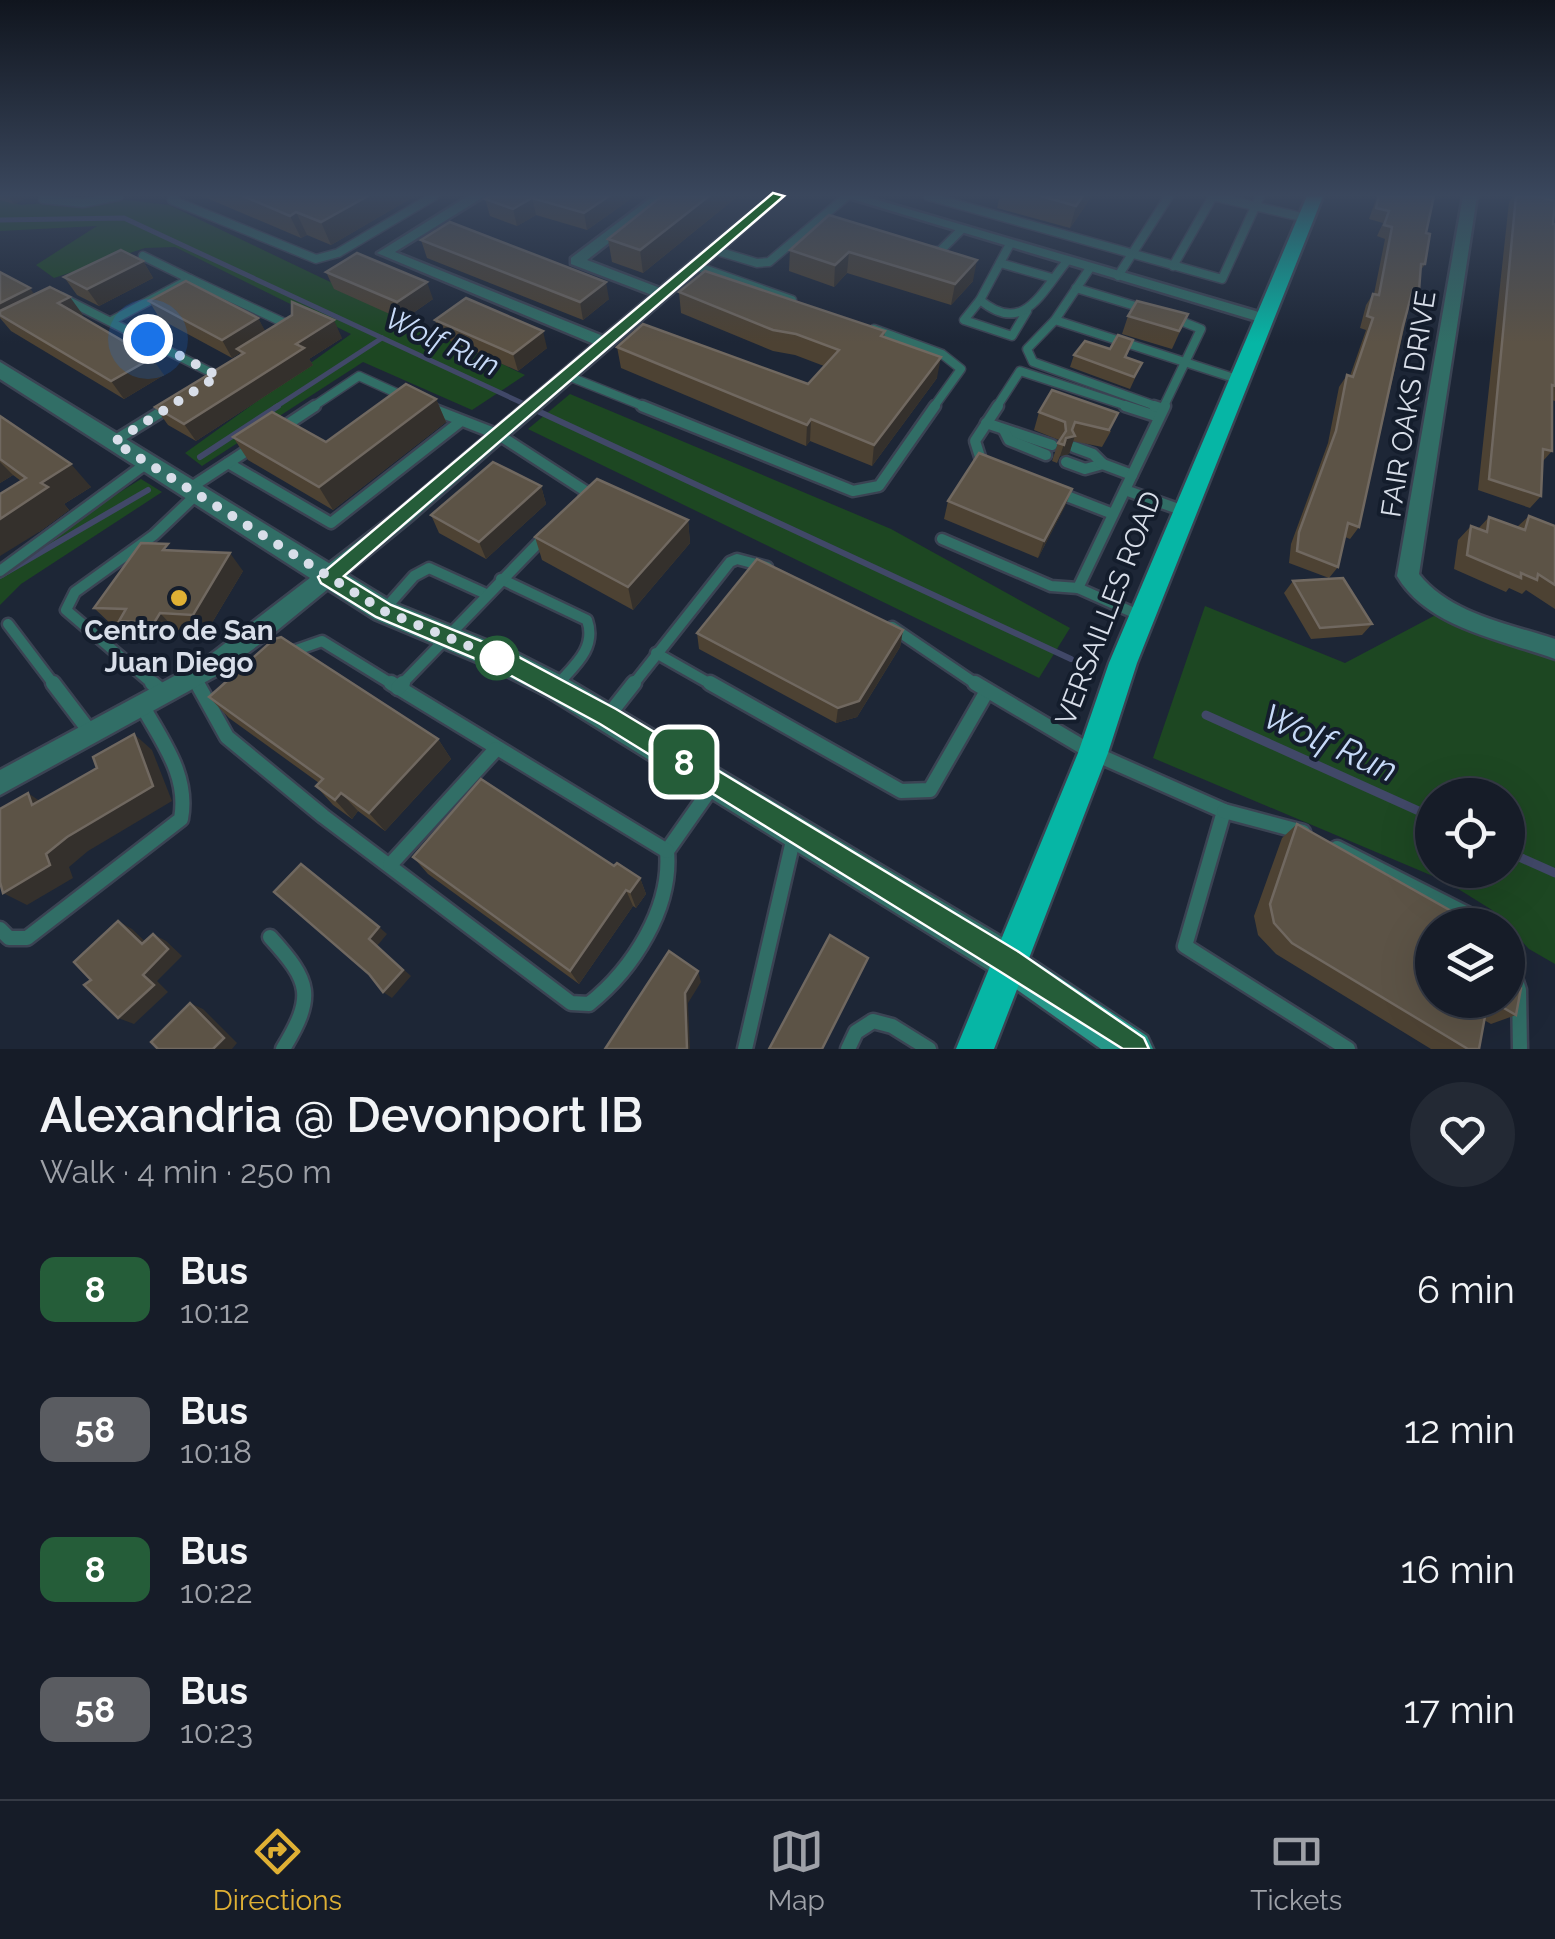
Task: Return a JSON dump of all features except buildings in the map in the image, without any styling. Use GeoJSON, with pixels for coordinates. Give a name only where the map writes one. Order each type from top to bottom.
{"type":"FeatureCollection","features":[{"type":"Feature","properties":{"kind":"main road","name":"VERSAILLES ROAD"},"geometry":{"type":"LineString","coordinates":[[975,1049],[1093,753],[1142,616],[1294,245]]}},
{"type":"Feature","properties":{"kind":"main road"},"geometry":{"type":"LineString","coordinates":[[1009,962],[1134,1049]]}},
{"type":"Feature","properties":{"kind":"street"},"geometry":{"type":"LineString","coordinates":[[397,245],[384,253],[606,343]]}},
{"type":"Feature","properties":{"kind":"street"},"geometry":{"type":"LineString","coordinates":[[597,245],[576,261],[663,294]]}},
{"type":"Feature","properties":{"kind":"street"},"geometry":{"type":"LineString","coordinates":[[0,783],[194,677],[328,577],[720,245]]}},
{"type":"Feature","properties":{"kind":"street"},"geometry":{"type":"LineString","coordinates":[[1013,245],[1263,318]]}},
{"type":"Feature","properties":{"kind":"street","name":"FAIR OAKS DRIVE"},"geometry":{"type":"LineString","coordinates":[[1462,245],[1408,576],[1414,586],[1436,603],[1555,649]]}},
{"type":"Feature","properties":{"kind":"street"},"geometry":{"type":"LineString","coordinates":[[0,369],[384,611],[448,636],[608,716],[1009,962]]}},
{"type":"Feature","properties":{"kind":"lane"},"geometry":{"type":"LineString","coordinates":[[284,245],[316,258],[352,245]]}},
{"type":"Feature","properties":{"kind":"lane"},"geometry":{"type":"LineString","coordinates":[[714,250],[768,262],[788,245]]}},
{"type":"Feature","properties":{"kind":"lane"},"geometry":{"type":"LineString","coordinates":[[914,247],[940,251],[948,245]]}},
{"type":"Feature","properties":{"kind":"lane"},"geometry":{"type":"LineString","coordinates":[[1009,245],[980,300],[964,320],[1012,336],[1067,261]]}},
{"type":"Feature","properties":{"kind":"lane"},"geometry":{"type":"LineString","coordinates":[[1105,245],[1222,280],[1238,245]]}},
{"type":"Feature","properties":{"kind":"lane"},"geometry":{"type":"LineString","coordinates":[[1118,276],[1138,245]]}},
{"type":"Feature","properties":{"kind":"lane"},"geometry":{"type":"LineString","coordinates":[[1173,266],[1185,245]]}},
{"type":"Feature","properties":{"kind":"lane"},"geometry":{"type":"LineString","coordinates":[[142,256],[295,328],[280,338]]}},
{"type":"Feature","properties":{"kind":"lane"},"geometry":{"type":"LineString","coordinates":[[1000,263],[1052,278]]}},
{"type":"Feature","properties":{"kind":"lane"},"geometry":{"type":"LineString","coordinates":[[696,266],[802,304]]}},
{"type":"Feature","properties":{"kind":"lane"},"geometry":{"type":"LineString","coordinates":[[1090,268],[1055,320],[1027,349],[1033,362],[1161,413]]}},
{"type":"Feature","properties":{"kind":"lane"},"geometry":{"type":"LineString","coordinates":[[113,320],[190,278]]}},
{"type":"Feature","properties":{"kind":"lane"},"geometry":{"type":"LineString","coordinates":[[1076,288],[1201,329],[1078,588]]}},
{"type":"Feature","properties":{"kind":"lane"},"geometry":{"type":"LineString","coordinates":[[48,304],[63,296],[218,376]]}},
{"type":"Feature","properties":{"kind":"lane"},"geometry":{"type":"LineString","coordinates":[[980,300],[989,309],[1002,313],[1016,315],[1027,311]]}},
{"type":"Feature","properties":{"kind":"lane"},"geometry":{"type":"LineString","coordinates":[[1055,320],[1237,378]]}},
{"type":"Feature","properties":{"kind":"lane"},"geometry":{"type":"LineString","coordinates":[[568,376],[853,491],[869,490],[879,486],[961,369],[942,354],[854,322]]}},
{"type":"Feature","properties":{"kind":"lane"},"geometry":{"type":"LineString","coordinates":[[203,386],[233,367]]}},
{"type":"Feature","properties":{"kind":"lane"},"geometry":{"type":"LineString","coordinates":[[997,468],[980,462],[975,441],[1020,371],[1161,413]]}},
{"type":"Feature","properties":{"kind":"lane"},"geometry":{"type":"LineString","coordinates":[[278,430],[360,376],[499,435],[588,492],[572,511]]}},
{"type":"Feature","properties":{"kind":"lane"},"geometry":{"type":"LineString","coordinates":[[114,442],[174,404]]}},
{"type":"Feature","properties":{"kind":"lane"},"geometry":{"type":"LineString","coordinates":[[228,463],[331,523],[461,422]]}},
{"type":"Feature","properties":{"kind":"lane"},"geometry":{"type":"LineString","coordinates":[[986,423],[1004,430],[1016,429],[1051,446],[1009,440],[1004,430]]}},
{"type":"Feature","properties":{"kind":"lane"},"geometry":{"type":"LineString","coordinates":[[164,694],[66,610],[75,592],[154,535],[193,492],[261,442]]}},
{"type":"Feature","properties":{"kind":"lane"},"geometry":{"type":"LineString","coordinates":[[1103,464],[1085,470],[1070,454],[1093,454],[1103,464],[1132,475]]}},
{"type":"Feature","properties":{"kind":"lane"},"geometry":{"type":"LineString","coordinates":[[0,571],[148,462]]}},
{"type":"Feature","properties":{"kind":"lane"},"geometry":{"type":"LineString","coordinates":[[1047,488],[1114,514]]}},
{"type":"Feature","properties":{"kind":"lane"},"geometry":{"type":"LineString","coordinates":[[1125,490],[1184,511]]}},
{"type":"Feature","properties":{"kind":"lane"},"geometry":{"type":"LineString","coordinates":[[398,688],[558,524]]}},
{"type":"Feature","properties":{"kind":"lane"},"geometry":{"type":"LineString","coordinates":[[942,540],[1051,586],[1078,588],[1142,616]]}},
{"type":"Feature","properties":{"kind":"lane"},"geometry":{"type":"LineString","coordinates":[[608,716],[730,562],[754,562],[782,574]]}},
{"type":"Feature","properties":{"kind":"lane"},"geometry":{"type":"LineString","coordinates":[[384,611],[414,576],[429,568],[486,594]]}},
{"type":"Feature","properties":{"kind":"lane"},"geometry":{"type":"LineString","coordinates":[[502,578],[587,620],[593,632],[592,642],[556,687]]}},
{"type":"Feature","properties":{"kind":"lane"},"geometry":{"type":"LineString","coordinates":[[8,624],[91,734]]}},
{"type":"Feature","properties":{"kind":"lane"},"geometry":{"type":"LineString","coordinates":[[887,624],[987,692],[1093,753],[1224,811],[1289,826],[1457,908]]}},
{"type":"Feature","properties":{"kind":"lane"},"geometry":{"type":"LineString","coordinates":[[272,664],[307,643],[322,641],[667,851]]}},
{"type":"Feature","properties":{"kind":"lane"},"geometry":{"type":"LineString","coordinates":[[656,653],[900,791],[913,793],[930,790],[987,692]]}},
{"type":"Feature","properties":{"kind":"lane"},"geometry":{"type":"LineString","coordinates":[[194,677],[227,737],[571,1003],[589,1004],[608,989],[659,914],[669,874],[667,851],[716,781]]}},
{"type":"Feature","properties":{"kind":"lane"},"geometry":{"type":"LineString","coordinates":[[215,709],[229,698]]}},
{"type":"Feature","properties":{"kind":"lane"},"geometry":{"type":"LineString","coordinates":[[0,929],[9,938],[27,938],[181,819],[187,800],[184,784],[143,706]]}},
{"type":"Feature","properties":{"kind":"lane"},"geometry":{"type":"LineString","coordinates":[[390,865],[496,748]]}},
{"type":"Feature","properties":{"kind":"lane"},"geometry":{"type":"LineString","coordinates":[[1224,811],[1185,946],[1348,1049]]}},
{"type":"Feature","properties":{"kind":"lane"},"geometry":{"type":"LineString","coordinates":[[744,1049],[796,829]]}},
{"type":"Feature","properties":{"kind":"lane"},"geometry":{"type":"LineString","coordinates":[[270,937],[301,970],[308,990],[305,1010],[283,1049]]}},
{"type":"Feature","properties":{"kind":"lane"},"geometry":{"type":"LineString","coordinates":[[1519,1018],[1520,1049]]}},
{"type":"Feature","properties":{"kind":"lane"},"geometry":{"type":"LineString","coordinates":[[848,1049],[856,1032],[873,1021],[892,1026],[929,1049]]}},
{"type":"Feature","properties":{"kind":"green space"},"geometry":{"type":"Polygon","coordinates":[[[67,245],[253,245],[525,375],[472,410],[363,362],[202,466],[185,453],[351,334],[175,247],[145,248],[54,278],[36,265],[67,245]]]}},
{"type":"Feature","properties":{"kind":"green space"},"geometry":{"type":"Polygon","coordinates":[[[570,394],[891,529],[1070,628],[1039,678],[528,429],[570,394]]]}},
{"type":"Feature","properties":{"kind":"green space"},"geometry":{"type":"Polygon","coordinates":[[[141,479],[162,492],[21,584],[0,605],[0,567],[141,479]]]}},
{"type":"Feature","properties":{"kind":"green space"},"geometry":{"type":"Polygon","coordinates":[[[1205,606],[1345,663],[1447,609],[1555,649],[1555,964],[1525,945],[1525,908],[1489,908],[1457,888],[1525,888],[1525,778],[1415,778],[1415,869],[1153,758],[1205,606]]]}},
{"type":"Feature","properties":{"kind":"waterway","name":"Wolf Run"},"geometry":{"type":"LineString","coordinates":[[182,245],[533,408]]}},
{"type":"Feature","properties":{"kind":"waterway"},"geometry":{"type":"LineString","coordinates":[[274,408],[382,338]]}},
{"type":"Feature","properties":{"kind":"waterway"},"geometry":{"type":"LineString","coordinates":[[200,457],[278,406]]}},
{"type":"Feature","properties":{"kind":"waterway","name":"Wolf Run"},"geometry":{"type":"LineString","coordinates":[[527,406],[1071,659]]}},
{"type":"Feature","properties":{"kind":"waterway"},"geometry":{"type":"LineString","coordinates":[[0,576],[148,490]]}},
{"type":"Feature","properties":{"kind":"waterway","name":"Wolf Run"},"geometry":{"type":"LineString","coordinates":[[1206,715],[1415,809]]}},
{"type":"Feature","properties":{"kind":"waterway","name":"Wolf Run"},"geometry":{"type":"LineString","coordinates":[[1525,860],[1555,873]]}},
{"type":"Feature","properties":{"kind":"bus line","name":"8"},"geometry":{"type":"LineString","coordinates":[[721,245],[328,577],[384,611],[503,660],[608,716],[1009,962],[1134,1049]]}},
{"type":"Feature","properties":{"kind":"place","name":"Centro de San Juan Diego"},"geometry":{"type":"Point","coordinates":[179,598]}},
{"type":"Feature","properties":{"kind":"route"},"geometry":{"type":"LineString","coordinates":[[148,339],[218,376],[114,442],[384,611],[503,660],[497,658]]}}]}
